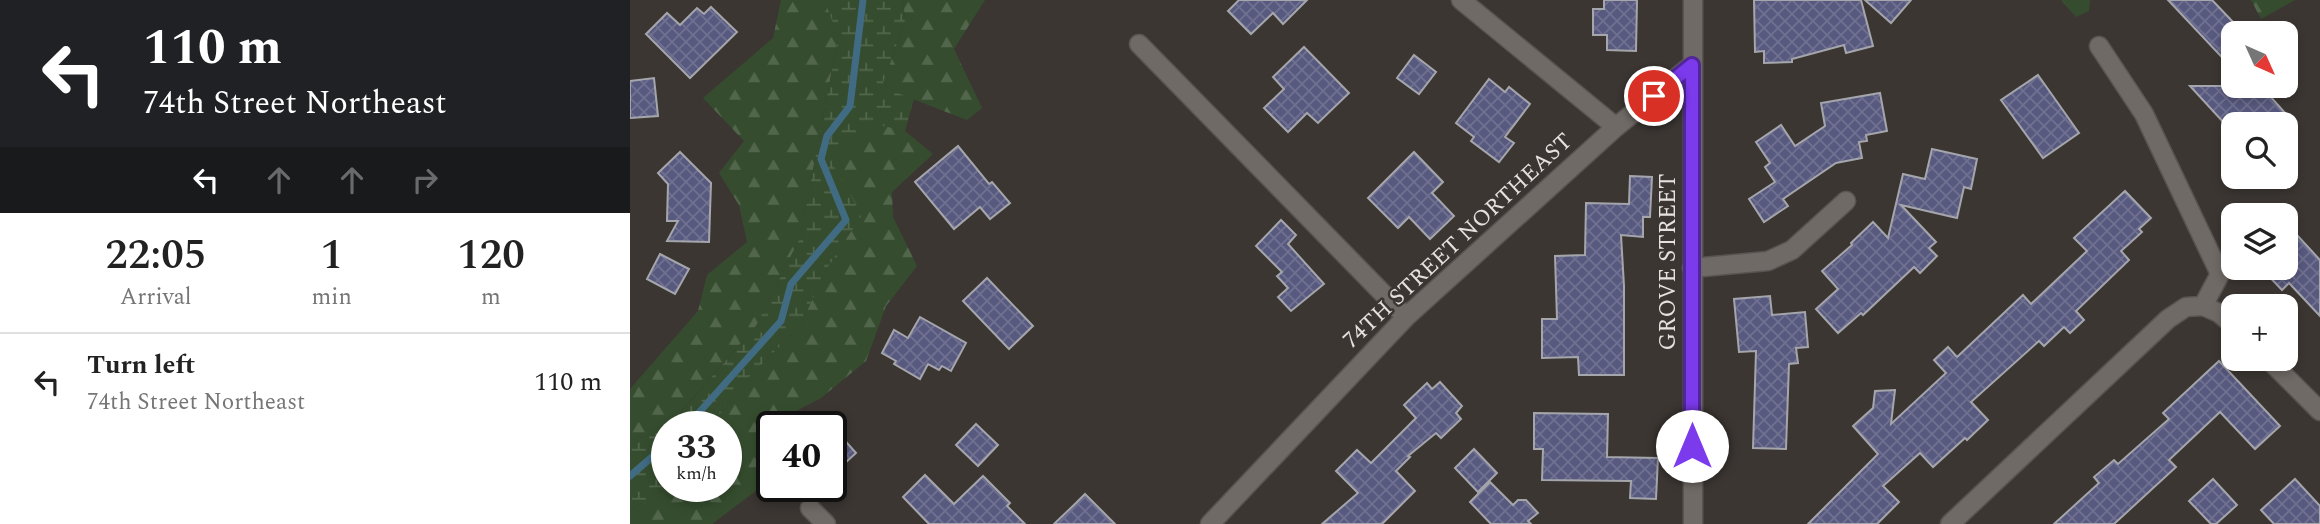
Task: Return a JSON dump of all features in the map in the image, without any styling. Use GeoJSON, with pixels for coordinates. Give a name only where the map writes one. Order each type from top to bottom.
{"type":"FeatureCollection","features":[{"type":"Feature","properties":{"kind":"street"},"geometry":{"type":"LineString","coordinates":[[1461,0],[1616,127]]}},
{"type":"Feature","properties":{"kind":"street","name":"GROVE STREET"},"geometry":{"type":"LineString","coordinates":[[1693,0],[1693,524]]}},
{"type":"Feature","properties":{"kind":"street"},"geometry":{"type":"LineString","coordinates":[[1139,44],[1406,317]]}},
{"type":"Feature","properties":{"kind":"street"},"geometry":{"type":"LineString","coordinates":[[2099,46],[2144,114],[2220,274],[2203,306]]}},
{"type":"Feature","properties":{"kind":"street","name":"74TH STREET NORTHEAST"},"geometry":{"type":"LineString","coordinates":[[1210,524],[1406,317],[1616,127],[1692,65]]}},
{"type":"Feature","properties":{"kind":"street"},"geometry":{"type":"LineString","coordinates":[[1692,268],[1768,261],[1793,250],[1846,201]]}},
{"type":"Feature","properties":{"kind":"street"},"geometry":{"type":"LineString","coordinates":[[1950,524],[2168,319],[2186,307],[2203,306],[2221,315]]}},
{"type":"Feature","properties":{"kind":"street"},"geometry":{"type":"LineString","coordinates":[[2280,371],[2320,411]]}},
{"type":"Feature","properties":{"kind":"street"},"geometry":{"type":"LineString","coordinates":[[810,508],[826,524]]}},
{"type":"Feature","properties":{"kind":"green space"},"geometry":{"type":"Polygon","coordinates":[[[781,0],[825,0],[838,38],[800,238],[756,326],[682,411],[651,411],[651,434],[630,440],[630,389],[698,311],[707,275],[747,242],[739,205],[719,173],[744,141],[703,98],[773,38],[781,0]]]}},
{"type":"Feature","properties":{"kind":"green space"},"geometry":{"type":"Polygon","coordinates":[[[825,0],[903,0],[905,21],[883,83],[892,91],[914,99],[905,131],[867,122],[832,163],[862,215],[826,270],[800,326],[747,379],[722,411],[682,411],[756,326],[800,238],[838,38],[825,0]]]}},
{"type":"Feature","properties":{"kind":"green space"},"geometry":{"type":"Polygon","coordinates":[[[903,0],[985,0],[954,49],[982,108],[967,120],[892,91],[883,83],[905,21],[903,0]]]}},
{"type":"Feature","properties":{"kind":"green space"},"geometry":{"type":"Polygon","coordinates":[[[2061,0],[2090,0],[2089,11],[2076,17],[2061,0]]]}},
{"type":"Feature","properties":{"kind":"green space"},"geometry":{"type":"Polygon","coordinates":[[[2251,0],[2295,0],[2261,19],[2251,0]]]}},
{"type":"Feature","properties":{"kind":"green space"},"geometry":{"type":"Polygon","coordinates":[[[867,121],[905,131],[933,154],[892,192],[893,217],[917,266],[886,306],[866,361],[821,398],[796,411],[756,411],[756,491],[742,501],[742,411],[722,411],[747,379],[800,326],[826,270],[832,163],[867,121]]]}},
{"type":"Feature","properties":{"kind":"green space"},"geometry":{"type":"Polygon","coordinates":[[[651,434],[651,498],[630,510],[630,440],[651,434]]]}},
{"type":"Feature","properties":{"kind":"green space"},"geometry":{"type":"Polygon","coordinates":[[[651,498],[651,502],[741,502],[712,524],[630,524],[630,510],[651,498]]]}},
{"type":"Feature","properties":{"kind":"building"},"geometry":{"type":"Polygon","coordinates":[[[1239,0],[1307,0],[1283,24],[1273,13],[1251,34],[1228,11],[1239,0]]]}},
{"type":"Feature","properties":{"kind":"building"},"geometry":{"type":"Polygon","coordinates":[[[1604,0],[1637,0],[1636,51],[1607,50],[1607,35],[1593,35],[1593,9],[1604,9],[1604,0]]]}},
{"type":"Feature","properties":{"kind":"building"},"geometry":{"type":"Polygon","coordinates":[[[1754,0],[1861,0],[1873,46],[1846,53],[1844,45],[1792,59],[1792,62],[1764,63],[1764,51],[1755,52],[1754,0]]]}},
{"type":"Feature","properties":{"kind":"building"},"geometry":{"type":"Polygon","coordinates":[[[1865,0],[1911,0],[1891,23],[1865,0]]]}},
{"type":"Feature","properties":{"kind":"building"},"geometry":{"type":"Polygon","coordinates":[[[2168,0],[2212,0],[2232,21],[2221,21],[2221,56],[2168,0]]]}},
{"type":"Feature","properties":{"kind":"building"},"geometry":{"type":"Polygon","coordinates":[[[711,7],[737,32],[690,78],[646,34],[667,13],[680,25],[697,8],[704,14],[711,7]]]}},
{"type":"Feature","properties":{"kind":"building"},"geometry":{"type":"Polygon","coordinates":[[[1304,47],[1349,93],[1318,123],[1307,113],[1288,132],[1264,108],[1284,89],[1273,77],[1304,47]]]}},
{"type":"Feature","properties":{"kind":"building"},"geometry":{"type":"Polygon","coordinates":[[[1414,55],[1436,72],[1419,94],[1397,78],[1414,55]]]}},
{"type":"Feature","properties":{"kind":"building"},"geometry":{"type":"Polygon","coordinates":[[[2038,75],[2079,133],[2043,158],[2001,100],[2038,75]]]}},
{"type":"Feature","properties":{"kind":"building"},"geometry":{"type":"Polygon","coordinates":[[[654,78],[658,116],[630,118],[630,81],[654,78]]]}},
{"type":"Feature","properties":{"kind":"building"},"geometry":{"type":"Polygon","coordinates":[[[1489,79],[1505,92],[1509,87],[1530,104],[1505,137],[1514,143],[1499,162],[1471,141],[1474,137],[1456,123],[1489,79]]]}},
{"type":"Feature","properties":{"kind":"building"},"geometry":{"type":"Polygon","coordinates":[[[2190,86],[2221,86],[2221,98],[2272,98],[2284,112],[2221,112],[2221,120],[2190,86]]]}},
{"type":"Feature","properties":{"kind":"building"},"geometry":{"type":"Polygon","coordinates":[[[1880,93],[1887,131],[1866,135],[1867,141],[1859,142],[1862,158],[1836,163],[1783,199],[1788,206],[1764,222],[1749,199],[1775,182],[1765,167],[1770,163],[1756,142],[1781,125],[1795,146],[1825,126],[1821,103],[1880,93]]]}},
{"type":"Feature","properties":{"kind":"building"},"geometry":{"type":"Polygon","coordinates":[[[958,146],[989,184],[992,182],[1010,203],[990,219],[980,207],[954,229],[915,182],[958,146]]]}},
{"type":"Feature","properties":{"kind":"building"},"geometry":{"type":"Polygon","coordinates":[[[1932,149],[1977,159],[1971,189],[1964,187],[1957,218],[1901,205],[1936,242],[1929,248],[1937,256],[1920,273],[1914,267],[1863,315],[1861,313],[1838,333],[1816,309],[1838,289],[1822,271],[1873,222],[1888,238],[1903,174],[1925,179],[1932,149]]]}},
{"type":"Feature","properties":{"kind":"building"},"geometry":{"type":"Polygon","coordinates":[[[680,152],[711,183],[709,242],[667,241],[678,221],[667,221],[668,184],[658,173],[680,152]]]}},
{"type":"Feature","properties":{"kind":"building"},"geometry":{"type":"Polygon","coordinates":[[[1414,152],[1443,182],[1432,193],[1454,216],[1430,239],[1409,217],[1398,228],[1368,198],[1414,152]]]}},
{"type":"Feature","properties":{"kind":"building"},"geometry":{"type":"Polygon","coordinates":[[[1630,176],[1652,177],[1650,217],[1643,217],[1643,237],[1621,235],[1624,375],[1579,375],[1578,357],[1542,358],[1542,319],[1557,319],[1555,256],[1585,255],[1586,203],[1629,204],[1630,176]]]}},
{"type":"Feature","properties":{"kind":"building"},"geometry":{"type":"Polygon","coordinates":[[[2125,191],[2151,218],[2139,229],[2142,232],[2121,251],[2129,260],[2076,311],[2084,320],[2070,333],[2064,327],[2044,346],[2039,341],[1971,402],[1988,420],[1967,440],[1965,438],[1933,467],[1920,453],[1883,486],[1899,502],[1877,524],[1808,524],[1878,454],[1853,426],[1873,408],[1875,391],[1895,390],[1891,424],[1946,373],[1934,360],[1948,347],[1957,357],[2023,295],[2031,304],[2087,251],[2074,238],[2125,191]]]}},
{"type":"Feature","properties":{"kind":"building"},"geometry":{"type":"Polygon","coordinates":[[[1281,220],[1296,235],[1288,244],[1324,284],[1291,311],[1278,297],[1288,288],[1277,276],[1282,272],[1256,246],[1281,220]]]}},
{"type":"Feature","properties":{"kind":"building"},"geometry":{"type":"Polygon","coordinates":[[[2298,236],[2320,260],[2320,316],[2289,283],[2282,290],[2272,280],[2298,280],[2298,236]]]}},
{"type":"Feature","properties":{"kind":"building"},"geometry":{"type":"Polygon","coordinates":[[[660,254],[689,269],[675,294],[647,279],[660,254]]]}},
{"type":"Feature","properties":{"kind":"building"},"geometry":{"type":"Polygon","coordinates":[[[987,278],[1033,326],[1009,349],[963,301],[987,278]]]}},
{"type":"Feature","properties":{"kind":"building"},"geometry":{"type":"Polygon","coordinates":[[[1770,296],[1772,315],[1805,312],[1808,347],[1796,348],[1798,363],[1789,364],[1786,449],[1753,448],[1756,351],[1739,352],[1734,299],[1770,296]]]}},
{"type":"Feature","properties":{"kind":"building"},"geometry":{"type":"Polygon","coordinates":[[[920,317],[966,343],[951,371],[942,366],[939,370],[928,364],[920,379],[894,364],[896,361],[882,353],[894,330],[908,338],[920,317]]]}},
{"type":"Feature","properties":{"kind":"building"},"geometry":{"type":"Polygon","coordinates":[[[2219,361],[2221,371],[2228,371],[2280,426],[2255,449],[2220,412],[2169,460],[2176,467],[2114,524],[2054,524],[2099,483],[2094,477],[2114,460],[2118,464],[2169,419],[2163,413],[2219,361]]]}},
{"type":"Feature","properties":{"kind":"building"},"geometry":{"type":"Polygon","coordinates":[[[1440,382],[1462,406],[1456,413],[1461,419],[1441,438],[1436,433],[1408,456],[1410,457],[1396,471],[1415,491],[1382,524],[1322,524],[1358,493],[1336,471],[1357,450],[1371,463],[1416,418],[1404,405],[1427,383],[1432,389],[1440,382]]]}},
{"type":"Feature","properties":{"kind":"building"},"geometry":{"type":"Polygon","coordinates":[[[1534,413],[1608,414],[1607,457],[1658,458],[1656,499],[1630,498],[1631,481],[1542,480],[1543,449],[1534,449],[1534,413]]]}},
{"type":"Feature","properties":{"kind":"building"},"geometry":{"type":"Polygon","coordinates":[[[976,424],[998,445],[978,466],[956,445],[976,424]]]}},
{"type":"Feature","properties":{"kind":"building"},"geometry":{"type":"Polygon","coordinates":[[[847,443],[856,453],[847,461],[847,443]]]}},
{"type":"Feature","properties":{"kind":"building"},"geometry":{"type":"Polygon","coordinates":[[[1474,449],[1497,473],[1478,492],[1455,468],[1474,449]]]}},
{"type":"Feature","properties":{"kind":"building"},"geometry":{"type":"Polygon","coordinates":[[[925,475],[954,504],[983,476],[1010,503],[1007,506],[1025,524],[929,524],[903,497],[925,475]]]}},
{"type":"Feature","properties":{"kind":"building"},"geometry":{"type":"Polygon","coordinates":[[[2213,479],[2237,505],[2216,524],[2211,524],[2189,501],[2213,479]]]}},
{"type":"Feature","properties":{"kind":"building"},"geometry":{"type":"Polygon","coordinates":[[[2295,479],[2320,506],[2320,524],[2274,524],[2261,510],[2295,479]]]}},
{"type":"Feature","properties":{"kind":"building"},"geometry":{"type":"Polygon","coordinates":[[[1490,482],[1513,505],[1518,500],[1526,500],[1538,513],[1528,521],[1531,524],[1491,524],[1470,502],[1490,482]]]}},
{"type":"Feature","properties":{"kind":"building"},"geometry":{"type":"Polygon","coordinates":[[[1085,494],[1115,524],[1054,524],[1076,503],[1085,494]]]}},
{"type":"Feature","properties":{"kind":"waterway"},"geometry":{"type":"LineString","coordinates":[[700,411],[781,321],[791,284],[846,220],[821,159],[827,136],[850,106],[863,0]]}},
{"type":"Feature","properties":{"kind":"waterway"},"geometry":{"type":"LineString","coordinates":[[630,476],[651,458]]}},
{"type":"Feature","properties":{"kind":"route"},"geometry":{"type":"LineString","coordinates":[[1654,96],[1692,65],[1692,446]]}}]}
